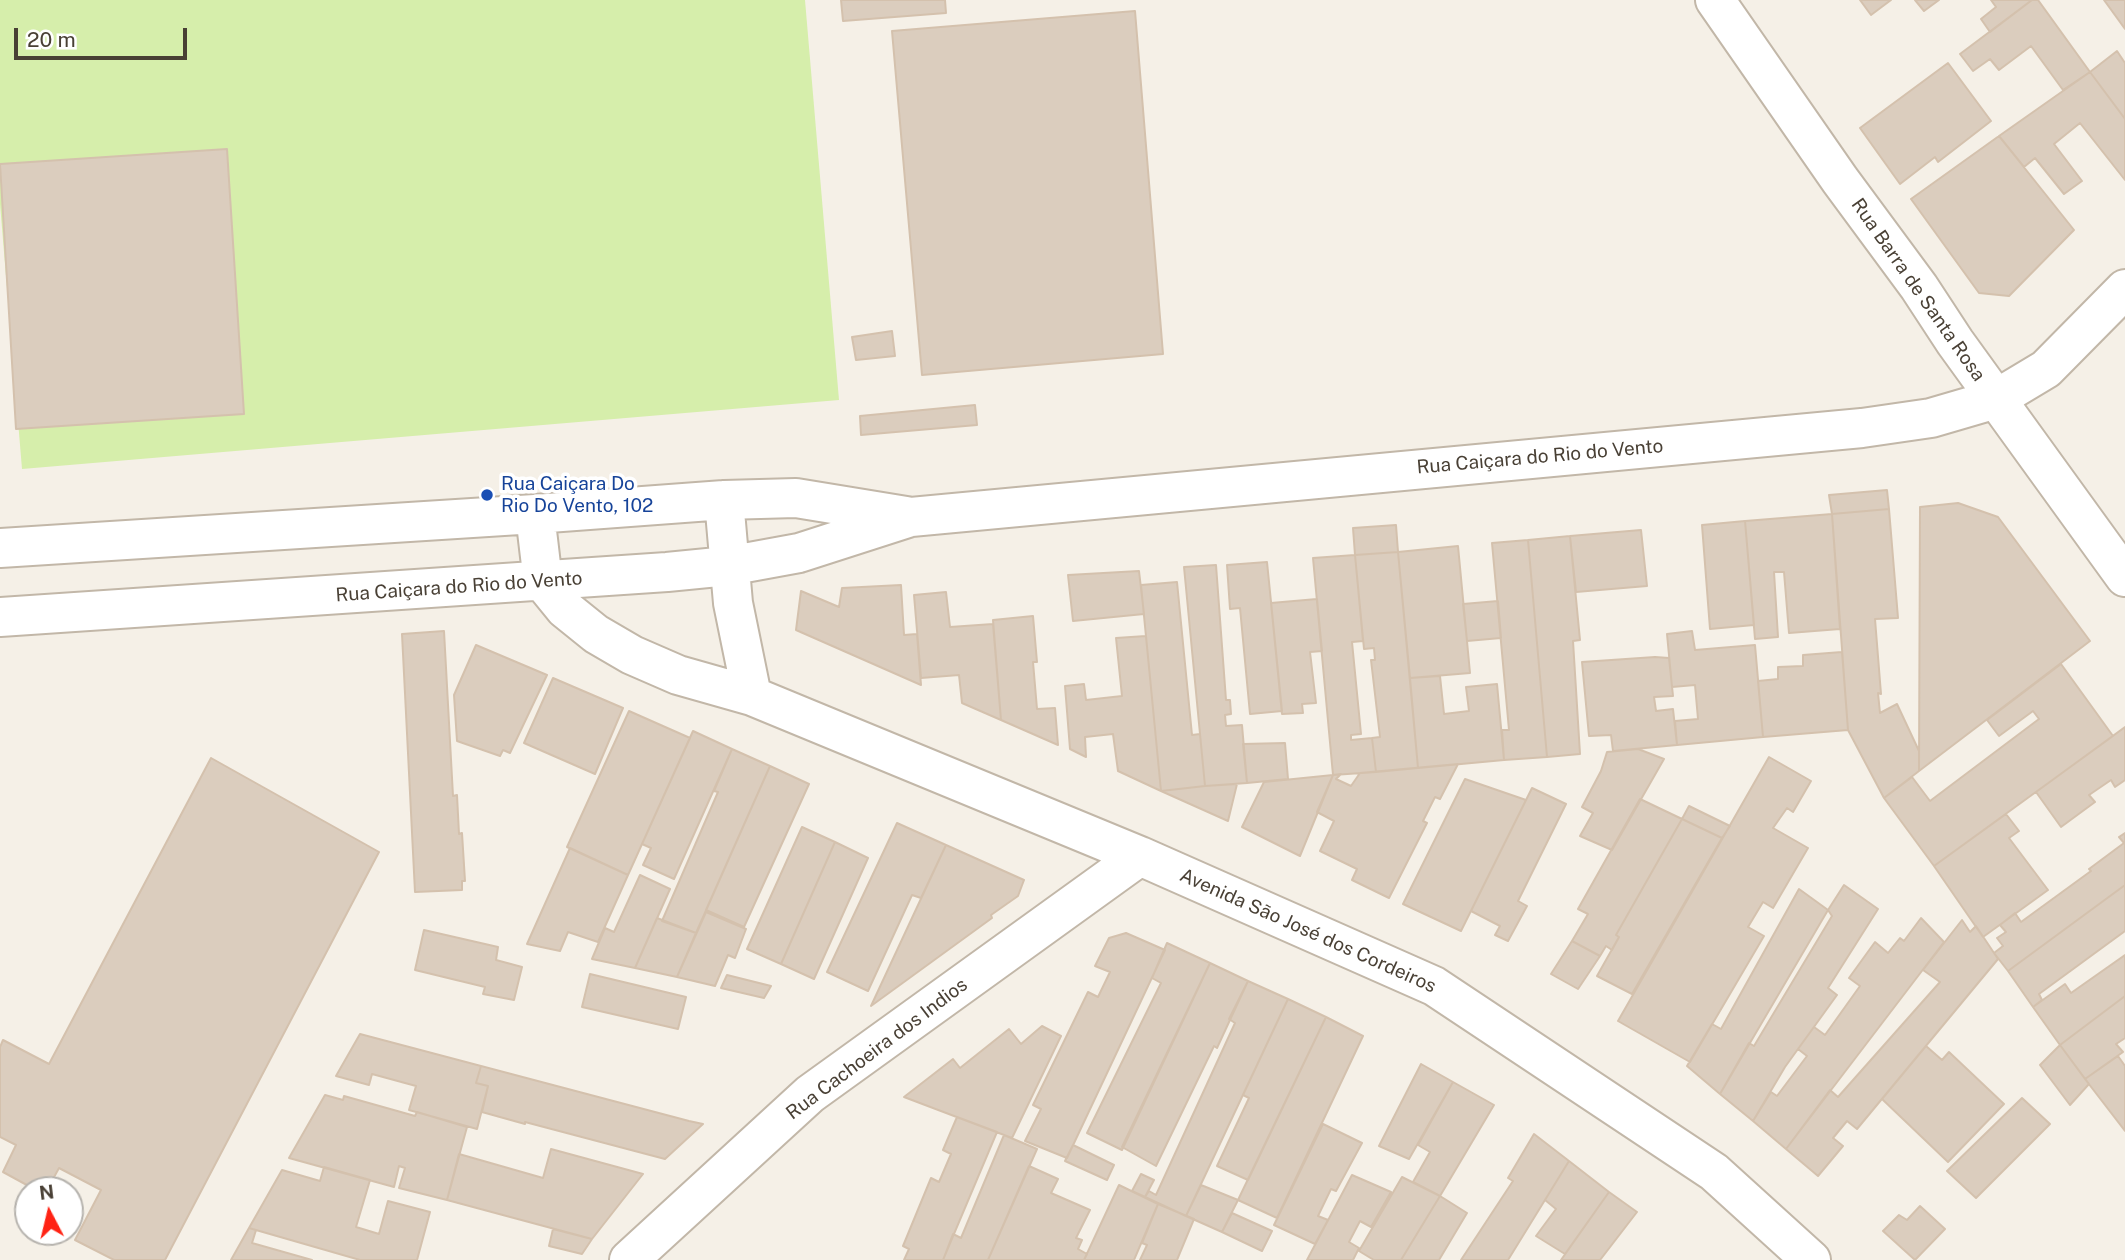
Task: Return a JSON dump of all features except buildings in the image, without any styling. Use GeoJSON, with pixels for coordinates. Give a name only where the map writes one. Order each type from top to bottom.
{"type":"FeatureCollection","features":[{"type":"Feature","properties":{"kind":"street","name":"Rua Barra de Santa Rosa"},"geometry":{"type":"LineString","coordinates":[[1715,0],[2125,577]]}},
{"type":"Feature","properties":{"kind":"street","name":"Rua Caiçara do Rio do Vento"},"geometry":{"type":"LineString","coordinates":[[0,617],[543,582],[728,566],[799,553],[911,517],[1862,428],[1931,418],[1996,399],[2046,369],[2125,289]]}},
{"type":"Feature","properties":{"kind":"street","name":"Rua Caiçara do Rio do Vento"},"geometry":{"type":"LineString","coordinates":[[0,548],[724,500],[796,498],[911,517]]}},
{"type":"Feature","properties":{"kind":"street"},"geometry":{"type":"LineString","coordinates":[[724,500],[728,566],[741,649],[752,696]]}},
{"type":"Feature","properties":{"kind":"street"},"geometry":{"type":"LineString","coordinates":[[535,514],[543,582]]}},
{"type":"Feature","properties":{"kind":"street","name":"Avenida São José dos Cordeiros"},"geometry":{"type":"LineString","coordinates":[[543,582],[565,609],[596,634],[632,655],[678,675],[752,696],[1140,856],[1434,986],[1714,1172],[1811,1260]]}},
{"type":"Feature","properties":{"kind":"street","name":"Rua Cachoeira dos Indios"},"geometry":{"type":"LineString","coordinates":[[634,1259],[810,1094],[1140,856]]}},
{"type":"Feature","properties":{"kind":"green space"},"geometry":{"type":"Polygon","coordinates":[[[0,0],[805,0],[839,400],[22,469],[0,204],[0,0]]]}},
{"type":"Feature","properties":{"kind":"place","name":"Rua Caiçara Do Rio Do Vento, 102"},"geometry":{"type":"Point","coordinates":[487,495]}}]}
